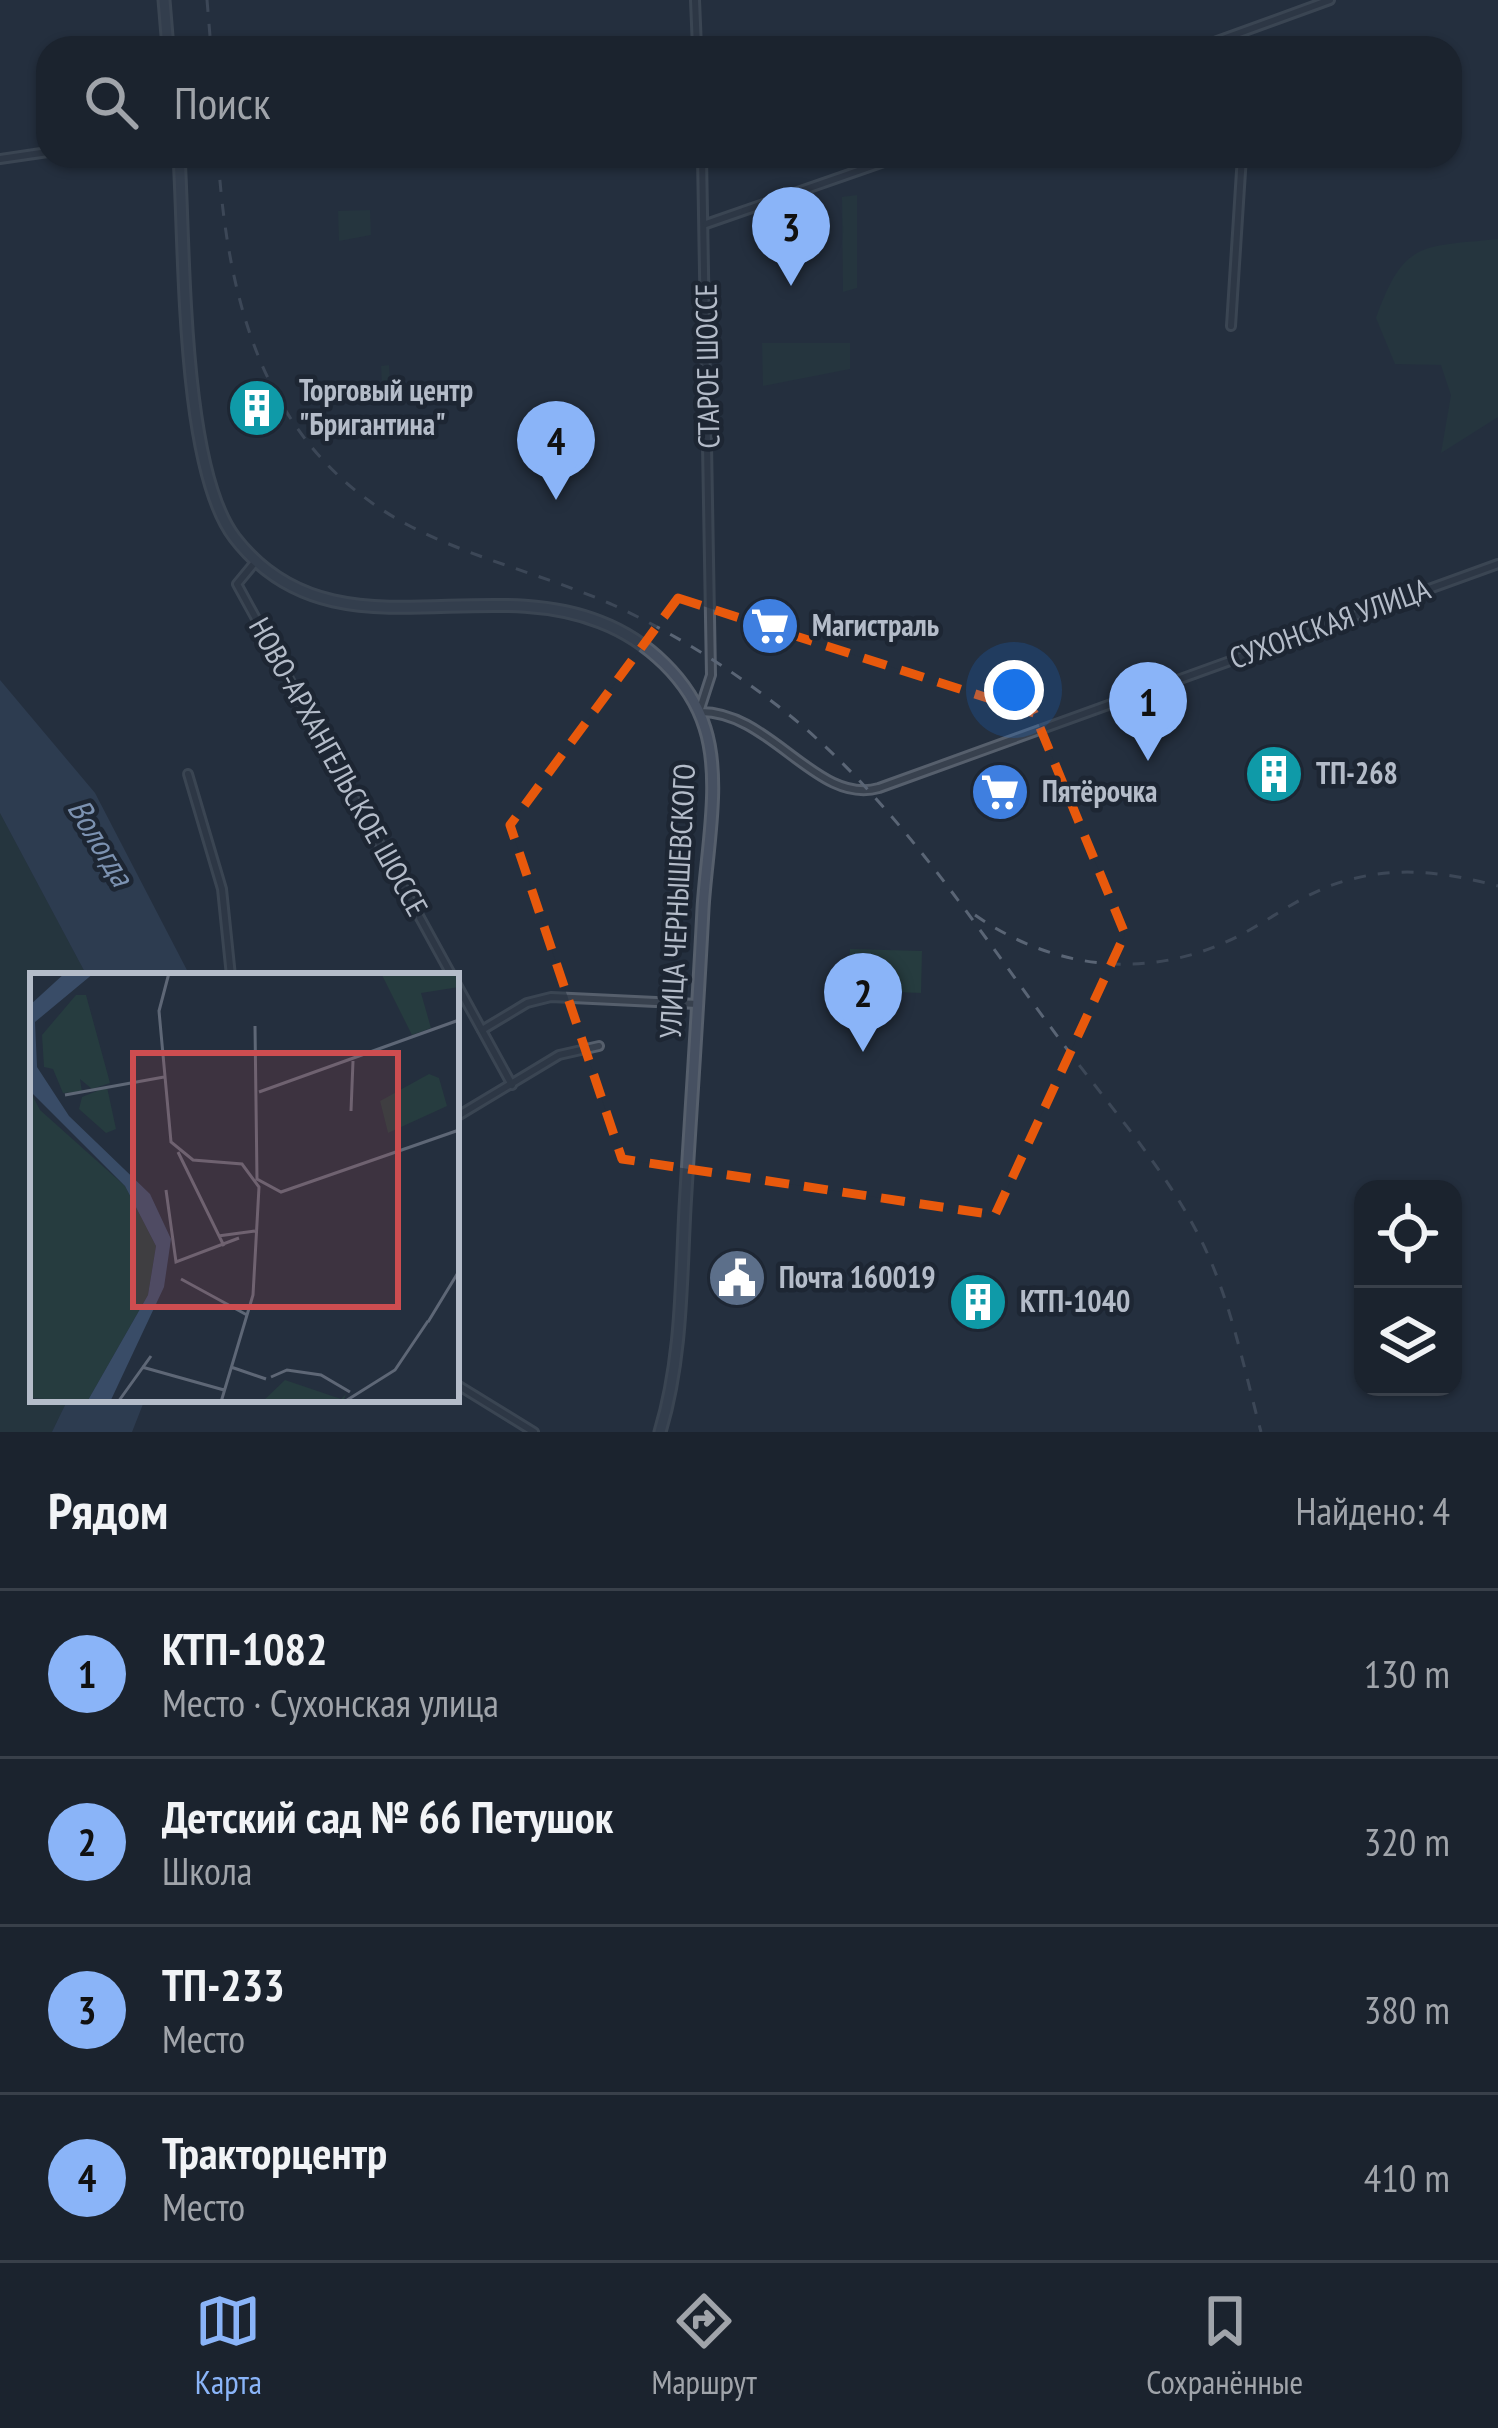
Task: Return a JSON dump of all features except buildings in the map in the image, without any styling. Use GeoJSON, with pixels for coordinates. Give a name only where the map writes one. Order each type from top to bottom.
{"type":"FeatureCollection","features":[{"type":"Feature","properties":{"kind":"main road"},"geometry":{"type":"LineString","coordinates":[[164,0],[167,36]]}},
{"type":"Feature","properties":{"kind":"main road","name":"УЛИЦА ЧЕРНЫШЕВСКОГО"},"geometry":{"type":"LineString","coordinates":[[179,168],[201,454],[222,518],[256,561],[280,580],[338,605],[391,610],[520,606],[580,615],[648,649],[683,685],[699,712],[711,763],[698,1004],[676,1368],[660,1432]]}},
{"type":"Feature","properties":{"kind":"street"},"geometry":{"type":"LineString","coordinates":[[695,0],[696,36]]}},
{"type":"Feature","properties":{"kind":"street"},"geometry":{"type":"LineString","coordinates":[[1233,36],[1330,0]]}},
{"type":"Feature","properties":{"kind":"street"},"geometry":{"type":"LineString","coordinates":[[0,159],[36,154]]}},
{"type":"Feature","properties":{"kind":"street","name":"СТАРОЕ ШОССЕ"},"geometry":{"type":"LineString","coordinates":[[699,712],[711,675],[703,168]]}},
{"type":"Feature","properties":{"kind":"street"},"geometry":{"type":"LineString","coordinates":[[706,224],[867,168]]}},
{"type":"Feature","properties":{"kind":"street"},"geometry":{"type":"LineString","coordinates":[[1231,326],[1241,168]]}},
{"type":"Feature","properties":{"kind":"street","name":"НОВО-АРХАНГЕЛЬСКОЕ ШОССЕ"},"geometry":{"type":"LineString","coordinates":[[256,561],[237,584],[450,973]]}},
{"type":"Feature","properties":{"kind":"street","name":"СУХОНСКАЯ УЛИЦА"},"geometry":{"type":"LineString","coordinates":[[699,712],[744,720],[834,784],[868,791],[1498,563]]}},
{"type":"Feature","properties":{"kind":"street"},"geometry":{"type":"LineString","coordinates":[[188,774],[222,889],[232,973]]}},
{"type":"Feature","properties":{"kind":"street","name":"НОВО-АРХАНГЕЛЬСКОЕ ШОССЕ"},"geometry":{"type":"LineString","coordinates":[[459,989],[513,1086]]}},
{"type":"Feature","properties":{"kind":"street"},"geometry":{"type":"LineString","coordinates":[[482,1030],[527,1004],[550,997],[698,1004]]}},
{"type":"Feature","properties":{"kind":"street"},"geometry":{"type":"LineString","coordinates":[[459,1115],[559,1055],[599,1046]]}},
{"type":"Feature","properties":{"kind":"street"},"geometry":{"type":"LineString","coordinates":[[459,1386],[534,1432]]}},
{"type":"Feature","properties":{"kind":"highlighted area"},"geometry":{"type":"Polygon","coordinates":[[[678,598],[1034,713],[1125,934],[995,1215],[622,1159],[510,825],[678,598]]]}},
{"type":"Feature","properties":{"kind":"green space"},"geometry":{"type":"Polygon","coordinates":[[[857,195],[857,288],[843,292],[842,197],[857,195]]]}},
{"type":"Feature","properties":{"kind":"green space"},"geometry":{"type":"Polygon","coordinates":[[[370,210],[371,235],[339,241],[338,211],[370,210]]]}},
{"type":"Feature","properties":{"kind":"green space"},"geometry":{"type":"Polygon","coordinates":[[[1498,239],[1498,417],[1441,453],[1451,395],[1441,365],[1395,364],[1376,318],[1396,274],[1419,252],[1498,239]]]}},
{"type":"Feature","properties":{"kind":"green space"},"geometry":{"type":"Polygon","coordinates":[[[762,343],[850,343],[850,369],[763,386],[762,343]]]}},
{"type":"Feature","properties":{"kind":"green space"},"geometry":{"type":"Polygon","coordinates":[[[389,365],[390,384],[439,384],[439,402],[383,402],[381,366],[389,365]]]}},
{"type":"Feature","properties":{"kind":"green space"},"geometry":{"type":"Polygon","coordinates":[[[0,813],[85,973],[30,973],[30,1402],[67,1402],[52,1432],[0,1432],[0,813]]]}},
{"type":"Feature","properties":{"kind":"green space"},"geometry":{"type":"Polygon","coordinates":[[[850,949],[922,951],[921,993],[848,990],[850,949]]]}},
{"type":"Feature","properties":{"kind":"water","name":"Вологда"},"geometry":{"type":"Polygon","coordinates":[[[0,680],[95,793],[188,973],[85,973],[0,813],[0,680]]]}},
{"type":"Feature","properties":{"kind":"water"},"geometry":{"type":"Polygon","coordinates":[[[67,1402],[144,1402],[132,1432],[52,1432],[67,1402]]]}},
{"type":"Feature","properties":{"kind":"railway"},"geometry":{"type":"LineString","coordinates":[[207,0],[210,36]]}},
{"type":"Feature","properties":{"kind":"railway"},"geometry":{"type":"LineString","coordinates":[[219,168],[232,265],[245,318],[263,368],[288,414],[319,456],[359,493],[408,525],[611,604],[696,649],[816,738],[893,818],[1172,1189],[1221,1288],[1261,1432]]}},
{"type":"Feature","properties":{"kind":"railway"},"geometry":{"type":"LineString","coordinates":[[975,915],[1042,950],[1112,964],[1148,963],[1219,945],[1313,893],[1352,879],[1425,873],[1498,886]]}},
{"type":"Feature","properties":{"kind":"place","name":"ТП-233"},"geometry":{"type":"Point","coordinates":[791,286]}},
{"type":"Feature","properties":{"kind":"place","name":"Торговый центр \"Бригантина\""},"geometry":{"type":"Point","coordinates":[257,408]}},
{"type":"Feature","properties":{"kind":"place","name":"Тракторцентр"},"geometry":{"type":"Point","coordinates":[556,500]}},
{"type":"Feature","properties":{"kind":"place","name":"Магистраль"},"geometry":{"type":"Point","coordinates":[770,626]}},
{"type":"Feature","properties":{"kind":"place","name":"КТП-1082"},"geometry":{"type":"Point","coordinates":[1148,761]}},
{"type":"Feature","properties":{"kind":"place","name":"ТП-268"},"geometry":{"type":"Point","coordinates":[1274,774]}},
{"type":"Feature","properties":{"kind":"place","name":"Пятёрочка"},"geometry":{"type":"Point","coordinates":[1000,792]}},
{"type":"Feature","properties":{"kind":"place","name":"Детский сад № 66 Петушок"},"geometry":{"type":"Point","coordinates":[863,1052]}},
{"type":"Feature","properties":{"kind":"place","name":"Почта 160019"},"geometry":{"type":"Point","coordinates":[737,1278]}},
{"type":"Feature","properties":{"kind":"place","name":"КТП-1040"},"geometry":{"type":"Point","coordinates":[978,1302]}}]}
